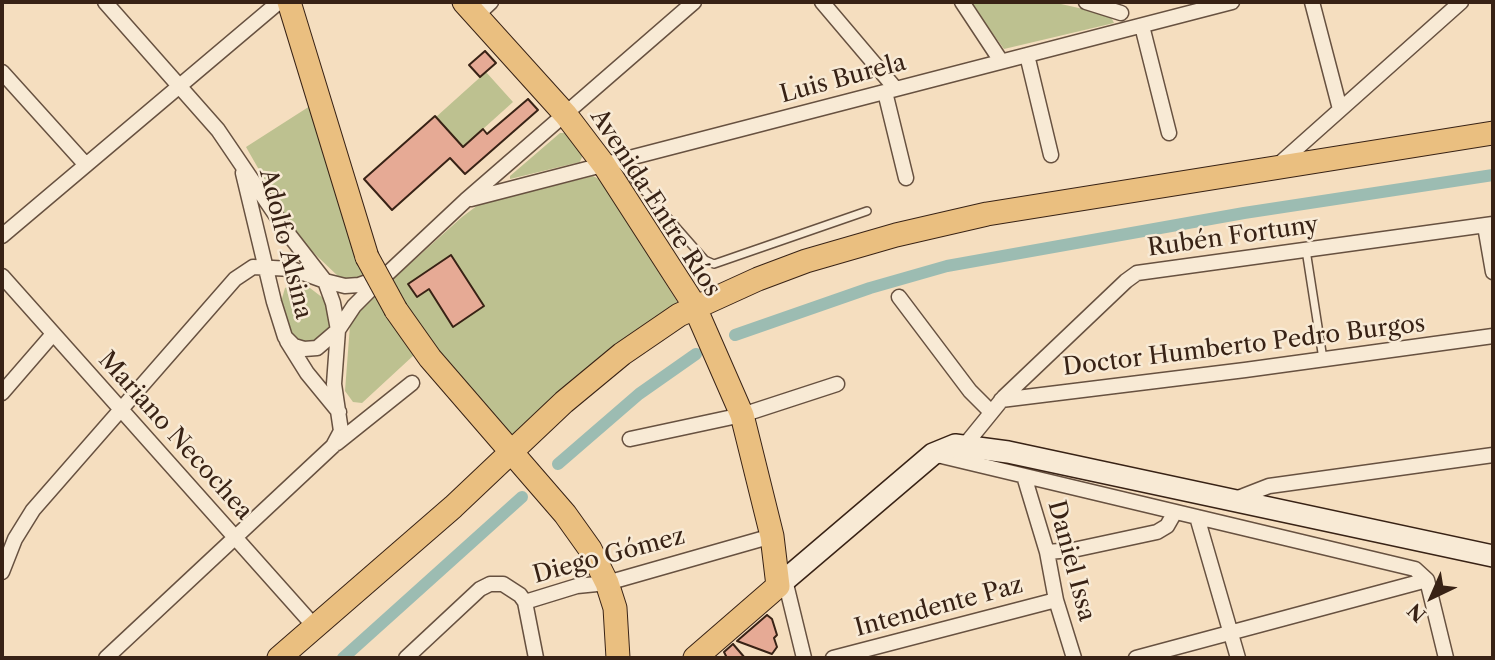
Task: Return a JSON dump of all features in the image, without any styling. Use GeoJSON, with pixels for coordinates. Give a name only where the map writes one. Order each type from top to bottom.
{"type":"FeatureCollection","features":[{"type":"Feature","properties":{"kind":"main road"},"geometry":{"type":"LineString","coordinates":[[289,2],[367,257],[396,310],[430,358],[565,514],[590,549],[607,583],[631,658]]}},
{"type":"Feature","properties":{"kind":"main road","name":"Avenida Entre Ríos"},"geometry":{"type":"LineString","coordinates":[[477,6],[566,115],[611,163],[697,314],[742,415],[781,583]]}},
{"type":"Feature","properties":{"kind":"main road"},"geometry":{"type":"LineString","coordinates":[[697,314],[758,279],[806,261],[895,235],[987,214],[1493,133]]}},
{"type":"Feature","properties":{"kind":"main road"},"geometry":{"type":"LineString","coordinates":[[289,658],[459,509],[514,457],[564,402],[622,354],[680,315],[720,308],[809,272],[989,228],[1182,192],[1493,142]]}},
{"type":"Feature","properties":{"kind":"main road"},"geometry":{"type":"LineString","coordinates":[[695,658],[933,454],[944,447],[965,444],[1493,556]]}},
{"type":"Feature","properties":{"kind":"main road"},"geometry":{"type":"LineString","coordinates":[[279,658],[514,457]]}},
{"type":"Feature","properties":{"kind":"main road"},"geometry":{"type":"LineString","coordinates":[[615,608],[618,658]]}},
{"type":"Feature","properties":{"kind":"street","name":"Adolfo Alsina"},"geometry":{"type":"LineString","coordinates":[[105,2],[218,130],[290,236],[325,281],[338,330],[334,384],[340,413]]}},
{"type":"Feature","properties":{"kind":"street"},"geometry":{"type":"LineString","coordinates":[[2,236],[279,2]]}},
{"type":"Feature","properties":{"kind":"street","name":"Adolfo Alsina"},"geometry":{"type":"LineString","coordinates":[[285,337],[294,346],[304,349],[317,348],[338,330],[354,306],[466,200],[694,2]]}},
{"type":"Feature","properties":{"kind":"street"},"geometry":{"type":"LineString","coordinates":[[821,2],[890,90],[906,177]]}},
{"type":"Feature","properties":{"kind":"street"},"geometry":{"type":"LineString","coordinates":[[962,2],[1001,61]]}},
{"type":"Feature","properties":{"kind":"street"},"geometry":{"type":"LineString","coordinates":[[1086,2],[1120,8],[1135,28],[1169,133]]}},
{"type":"Feature","properties":{"kind":"street","name":"Luis Burela"},"geometry":{"type":"LineString","coordinates":[[466,200],[1232,2]]}},
{"type":"Feature","properties":{"kind":"street"},"geometry":{"type":"LineString","coordinates":[[1312,2],[1340,109]]}},
{"type":"Feature","properties":{"kind":"street"},"geometry":{"type":"LineString","coordinates":[[1273,169],[1461,2]]}},
{"type":"Feature","properties":{"kind":"street"},"geometry":{"type":"LineString","coordinates":[[1027,55],[1051,155]]}},
{"type":"Feature","properties":{"kind":"street"},"geometry":{"type":"LineString","coordinates":[[2,72],[86,165]]}},
{"type":"Feature","properties":{"kind":"street","name":"Adolfo Alsina"},"geometry":{"type":"LineString","coordinates":[[240,162],[285,337],[307,373],[340,413]]}},
{"type":"Feature","properties":{"kind":"street"},"geometry":{"type":"LineString","coordinates":[[1489,225],[1493,272]]}},
{"type":"Feature","properties":{"kind":"street","name":"Rubén Fortuny"},"geometry":{"type":"LineString","coordinates":[[965,444],[1001,400],[1126,281],[1137,274],[1489,225]]}},
{"type":"Feature","properties":{"kind":"street"},"geometry":{"type":"LineString","coordinates":[[2,572],[15,539],[33,510],[235,279],[253,267],[292,269],[345,286],[359,285],[386,275]]}},
{"type":"Feature","properties":{"kind":"street","name":"Mariano Necochea"},"geometry":{"type":"LineString","coordinates":[[2,276],[315,627]]}},
{"type":"Feature","properties":{"kind":"street"},"geometry":{"type":"LineString","coordinates":[[899,297],[970,391],[991,412]]}},
{"type":"Feature","properties":{"kind":"street"},"geometry":{"type":"LineString","coordinates":[[2,393],[53,334]]}},
{"type":"Feature","properties":{"kind":"street","name":"Doctor Humberto Pedro Burgos"},"geometry":{"type":"LineString","coordinates":[[1001,400],[1493,335]]}},
{"type":"Feature","properties":{"kind":"street"},"geometry":{"type":"LineString","coordinates":[[106,658],[334,446],[412,383]]}},
{"type":"Feature","properties":{"kind":"street"},"geometry":{"type":"LineString","coordinates":[[630,439],[742,415],[837,384]]}},
{"type":"Feature","properties":{"kind":"street"},"geometry":{"type":"LineString","coordinates":[[334,446],[341,431],[340,413]]}},
{"type":"Feature","properties":{"kind":"street"},"geometry":{"type":"LineString","coordinates":[[933,454],[1415,569],[1427,580],[1446,658]]}},
{"type":"Feature","properties":{"kind":"street"},"geometry":{"type":"LineString","coordinates":[[1234,500],[1269,486],[1493,455]]}},
{"type":"Feature","properties":{"kind":"street","name":"Daniel Issa"},"geometry":{"type":"LineString","coordinates":[[1024,476],[1047,552],[1056,600],[1073,658]]}},
{"type":"Feature","properties":{"kind":"street"},"geometry":{"type":"LineString","coordinates":[[1047,552],[1073,550],[1157,532],[1167,526],[1175,512]]}},
{"type":"Feature","properties":{"kind":"street"},"geometry":{"type":"LineString","coordinates":[[1197,517],[1238,658]]}},
{"type":"Feature","properties":{"kind":"street","name":"Diego Gómez"},"geometry":{"type":"LineString","coordinates":[[407,658],[480,589],[490,584],[503,584],[520,594],[525,602],[577,586],[607,583],[772,536]]}},
{"type":"Feature","properties":{"kind":"street"},"geometry":{"type":"LineString","coordinates":[[1136,658],[1427,580]]}},
{"type":"Feature","properties":{"kind":"street"},"geometry":{"type":"LineString","coordinates":[[781,583],[804,658]]}},
{"type":"Feature","properties":{"kind":"street","name":"Intendente Paz"},"geometry":{"type":"LineString","coordinates":[[833,658],[1056,600]]}},
{"type":"Feature","properties":{"kind":"street"},"geometry":{"type":"LineString","coordinates":[[525,602],[536,658]]}},
{"type":"Feature","properties":{"kind":"lane"},"geometry":{"type":"LineString","coordinates":[[611,163],[705,260],[714,264],[867,211]]}},
{"type":"Feature","properties":{"kind":"lane"},"geometry":{"type":"LineString","coordinates":[[1306,250],[1323,359]]}},
{"type":"Feature","properties":{"kind":"green space"},"geometry":{"type":"Polygon","coordinates":[[[970,2],[1052,2],[1110,15],[1114,23],[1004,49],[970,2]]]}},
{"type":"Feature","properties":{"kind":"green space"},"geometry":{"type":"Polygon","coordinates":[[[486,72],[513,102],[463,147],[436,117],[486,72]]]}},
{"type":"Feature","properties":{"kind":"green space"},"geometry":{"type":"Polygon","coordinates":[[[310,106],[357,261],[365,278],[354,281],[340,278],[298,238],[246,147],[310,106]]]}},
{"type":"Feature","properties":{"kind":"green space"},"geometry":{"type":"Polygon","coordinates":[[[560,133],[567,133],[581,152],[580,162],[510,179],[510,176],[560,133]]]}},
{"type":"Feature","properties":{"kind":"green space"},"geometry":{"type":"Polygon","coordinates":[[[593,176],[601,180],[678,303],[515,436],[507,434],[413,317],[392,280],[478,205],[593,176]]]}},
{"type":"Feature","properties":{"kind":"green space"},"geometry":{"type":"Polygon","coordinates":[[[294,283],[310,288],[323,298],[329,313],[329,329],[313,344],[305,344],[292,337],[281,302],[285,288],[294,283]]]}},
{"type":"Feature","properties":{"kind":"green space"},"geometry":{"type":"Polygon","coordinates":[[[375,297],[414,355],[362,403],[353,402],[345,391],[350,325],[355,316],[375,297]]]}},
{"type":"Feature","properties":{"kind":"building"},"geometry":{"type":"Polygon","coordinates":[[[485,51],[496,63],[480,77],[469,65],[485,51]]]}},
{"type":"Feature","properties":{"kind":"building"},"geometry":{"type":"Polygon","coordinates":[[[528,99],[538,110],[465,174],[450,158],[392,210],[364,179],[435,116],[463,147],[483,129],[487,134],[528,99]]]}},
{"type":"Feature","properties":{"kind":"building"},"geometry":{"type":"Polygon","coordinates":[[[451,255],[484,306],[453,327],[429,289],[417,297],[408,284],[451,255]]]}},
{"type":"Feature","properties":{"kind":"building"},"geometry":{"type":"Polygon","coordinates":[[[767,615],[772,619],[777,635],[774,638],[777,647],[772,654],[737,641],[767,615]]]}},
{"type":"Feature","properties":{"kind":"building"},"geometry":{"type":"Polygon","coordinates":[[[733,644],[745,658],[727,658],[724,652],[733,644]]]}},
{"type":"Feature","properties":{"kind":"waterway"},"geometry":{"type":"LineString","coordinates":[[735,335],[870,288],[947,266],[1244,213],[1493,175]]}},
{"type":"Feature","properties":{"kind":"waterway"},"geometry":{"type":"LineString","coordinates":[[558,464],[639,394],[696,354]]}},
{"type":"Feature","properties":{"kind":"waterway"},"geometry":{"type":"LineString","coordinates":[[343,658],[522,497]]}}]}
